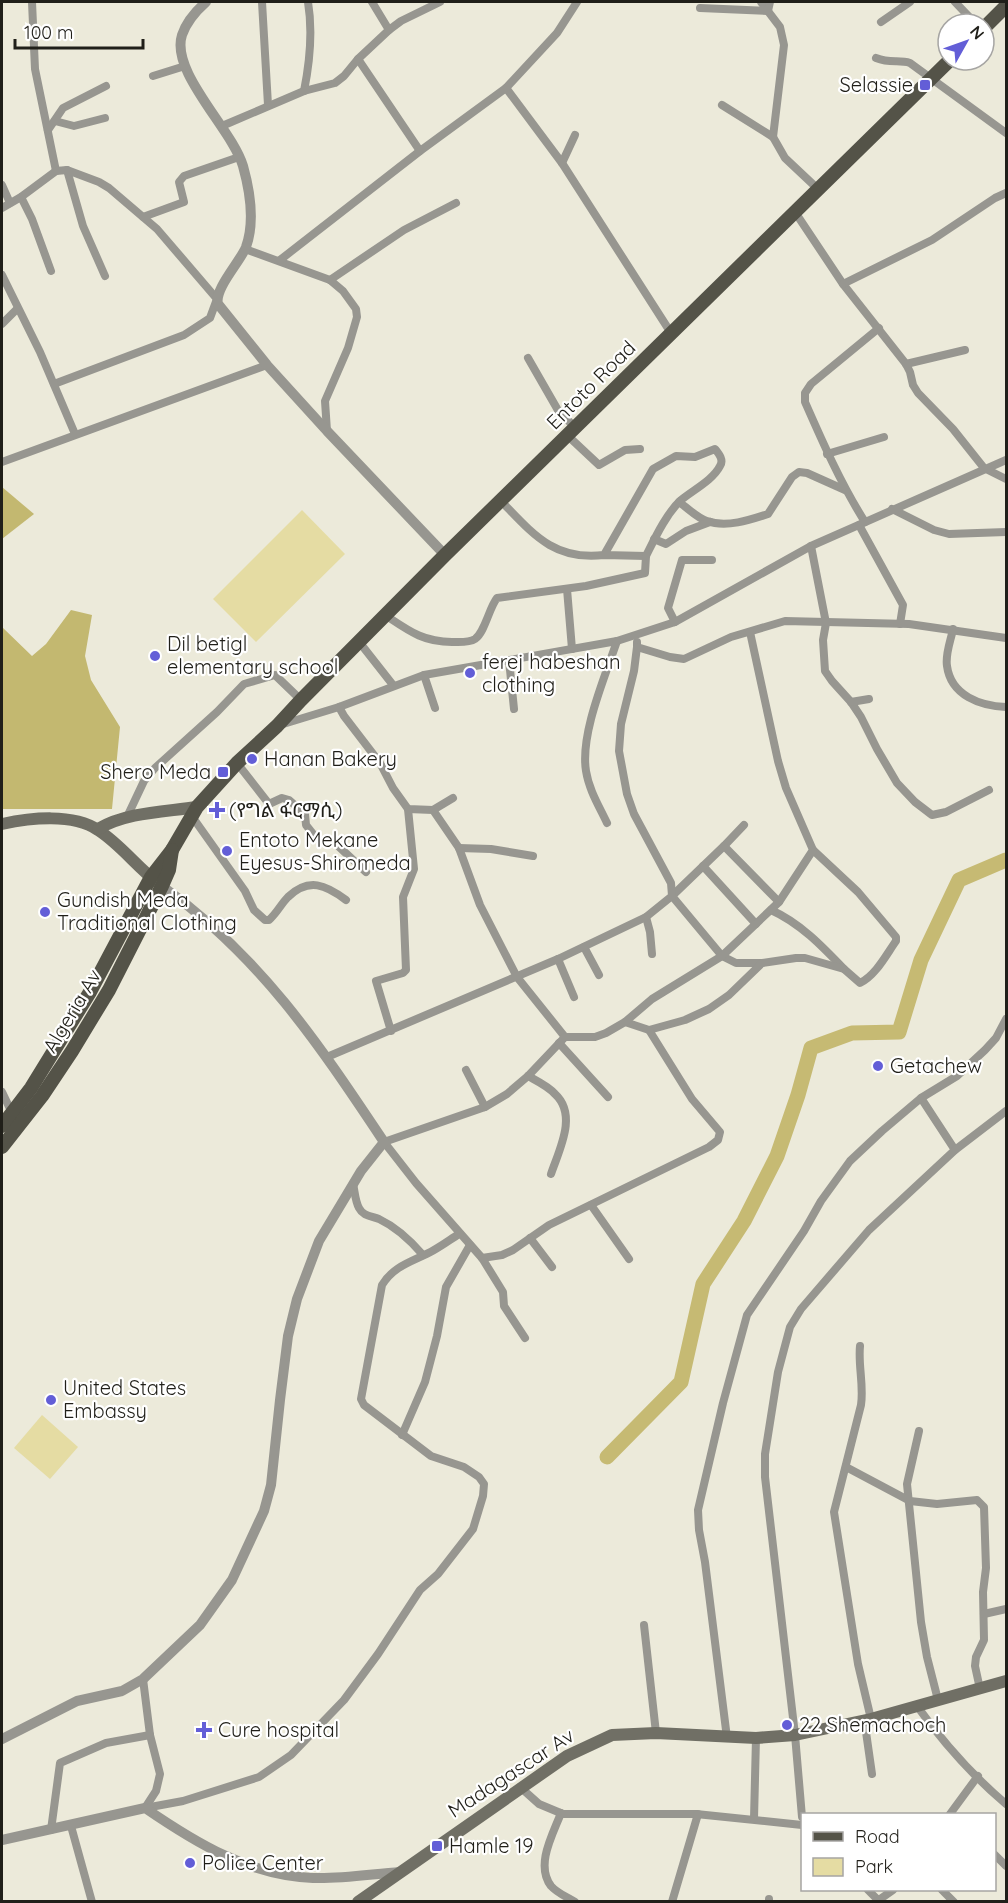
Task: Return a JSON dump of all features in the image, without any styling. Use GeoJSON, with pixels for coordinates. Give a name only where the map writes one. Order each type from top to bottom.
{"type":"FeatureCollection","features":[{"type":"Feature","properties":{"kind":"main road","name":"Entoto Road"},"geometry":{"type":"LineString","coordinates":[[172,850],[194,811],[237,763],[360,643],[445,555],[938,72]]}},
{"type":"Feature","properties":{"kind":"main road"},"geometry":{"type":"LineString","coordinates":[[98,829],[115,820],[127,817],[194,811]]}},
{"type":"Feature","properties":{"kind":"main road"},"geometry":{"type":"LineString","coordinates":[[2,824],[62,819],[98,829],[162,886]]}},
{"type":"Feature","properties":{"kind":"main road","name":"Algeria Av"},"geometry":{"type":"LineString","coordinates":[[2,1126],[31,1088],[90,992],[150,877],[172,850]]}},
{"type":"Feature","properties":{"kind":"main road","name":"Algeria Av"},"geometry":{"type":"LineString","coordinates":[[2,1147],[42,1096],[109,990],[162,886],[169,870],[172,850]]}},
{"type":"Feature","properties":{"kind":"main road","name":"Madagascar Av"},"geometry":{"type":"LineString","coordinates":[[358,1902],[567,1755],[612,1735],[656,1733],[756,1738],[795,1735],[871,1719],[1006,1681]]}},
{"type":"Feature","properties":{"kind":"street"},"geometry":{"type":"LineString","coordinates":[[32,2],[35,69],[56,171]]}},
{"type":"Feature","properties":{"kind":"street"},"geometry":{"type":"LineString","coordinates":[[54,384],[184,335],[210,318],[217,299],[245,249],[251,219],[246,178],[239,157],[222,126],[197,91],[185,66],[181,37],[203,2]]}},
{"type":"Feature","properties":{"kind":"street"},"geometry":{"type":"LineString","coordinates":[[262,2],[268,105]]}},
{"type":"Feature","properties":{"kind":"street"},"geometry":{"type":"LineString","coordinates":[[304,91],[310,63],[308,2]]}},
{"type":"Feature","properties":{"kind":"street"},"geometry":{"type":"LineString","coordinates":[[372,2],[388,30]]}},
{"type":"Feature","properties":{"kind":"street"},"geometry":{"type":"LineString","coordinates":[[222,126],[268,105],[339,80],[388,30],[440,2]]}},
{"type":"Feature","properties":{"kind":"street"},"geometry":{"type":"LineString","coordinates":[[280,261],[420,151],[506,88],[557,33],[577,2]]}},
{"type":"Feature","properties":{"kind":"street"},"geometry":{"type":"LineString","coordinates":[[761,2],[780,27],[784,45],[773,137]]}},
{"type":"Feature","properties":{"kind":"street"},"geometry":{"type":"LineString","coordinates":[[768,11],[771,2]]}},
{"type":"Feature","properties":{"kind":"street"},"geometry":{"type":"LineString","coordinates":[[881,22],[910,2]]}},
{"type":"Feature","properties":{"kind":"street"},"geometry":{"type":"LineString","coordinates":[[700,8],[768,11]]}},
{"type":"Feature","properties":{"kind":"street"},"geometry":{"type":"LineString","coordinates":[[876,58],[893,63],[906,61],[1006,132]]}},
{"type":"Feature","properties":{"kind":"street"},"geometry":{"type":"LineString","coordinates":[[358,59],[420,151]]}},
{"type":"Feature","properties":{"kind":"street"},"geometry":{"type":"LineString","coordinates":[[153,76],[185,66]]}},
{"type":"Feature","properties":{"kind":"street"},"geometry":{"type":"LineString","coordinates":[[48,130],[63,108],[106,86]]}},
{"type":"Feature","properties":{"kind":"street"},"geometry":{"type":"LineString","coordinates":[[506,88],[562,163],[671,333]]}},
{"type":"Feature","properties":{"kind":"street"},"geometry":{"type":"LineString","coordinates":[[722,105],[773,137],[785,158],[819,190]]}},
{"type":"Feature","properties":{"kind":"street"},"geometry":{"type":"LineString","coordinates":[[55,121],[74,126],[105,118]]}},
{"type":"Feature","properties":{"kind":"street"},"geometry":{"type":"LineString","coordinates":[[562,163],[575,135]]}},
{"type":"Feature","properties":{"kind":"street"},"geometry":{"type":"LineString","coordinates":[[143,217],[184,202],[179,185],[180,179],[184,176],[239,157]]}},
{"type":"Feature","properties":{"kind":"street"},"geometry":{"type":"LineString","coordinates":[[2,208],[56,171],[67,171],[109,188],[157,229],[217,299],[220,308],[327,432],[445,555]]}},
{"type":"Feature","properties":{"kind":"street"},"geometry":{"type":"LineString","coordinates":[[67,171],[83,226],[105,276]]}},
{"type":"Feature","properties":{"kind":"street"},"geometry":{"type":"LineString","coordinates":[[2,185],[10,203]]}},
{"type":"Feature","properties":{"kind":"street"},"geometry":{"type":"LineString","coordinates":[[843,284],[932,240],[1006,193]]}},
{"type":"Feature","properties":{"kind":"street"},"geometry":{"type":"LineString","coordinates":[[21,197],[32,219],[51,271]]}},
{"type":"Feature","properties":{"kind":"street"},"geometry":{"type":"LineString","coordinates":[[330,280],[404,230],[456,203]]}},
{"type":"Feature","properties":{"kind":"street"},"geometry":{"type":"LineString","coordinates":[[795,212],[843,284],[906,364],[918,393],[953,429],[984,468],[1006,479]]}},
{"type":"Feature","properties":{"kind":"street"},"geometry":{"type":"LineString","coordinates":[[245,249],[330,280],[343,291],[356,309],[357,317],[348,348],[326,401],[327,432]]}},
{"type":"Feature","properties":{"kind":"street"},"geometry":{"type":"LineString","coordinates":[[2,275],[75,434]]}},
{"type":"Feature","properties":{"kind":"street"},"geometry":{"type":"LineString","coordinates":[[2,324],[17,309]]}},
{"type":"Feature","properties":{"kind":"street"},"geometry":{"type":"LineString","coordinates":[[879,328],[811,384],[805,393],[805,402],[827,454],[903,605],[900,624]]}},
{"type":"Feature","properties":{"kind":"street"},"geometry":{"type":"LineString","coordinates":[[906,364],[965,350]]}},
{"type":"Feature","properties":{"kind":"street"},"geometry":{"type":"LineString","coordinates":[[528,358],[572,432],[599,465],[625,450],[640,449]]}},
{"type":"Feature","properties":{"kind":"street"},"geometry":{"type":"LineString","coordinates":[[2,462],[267,364]]}},
{"type":"Feature","properties":{"kind":"street"},"geometry":{"type":"LineString","coordinates":[[827,454],[884,437]]}},
{"type":"Feature","properties":{"kind":"street"},"geometry":{"type":"LineString","coordinates":[[385,615],[419,637],[432,642],[460,642],[476,639],[497,598],[567,589],[645,573],[646,556],[654,539],[679,502],[709,478],[721,465],[722,459],[715,449],[695,457],[676,456],[653,469],[604,555]]}},
{"type":"Feature","properties":{"kind":"street"},"geometry":{"type":"LineString","coordinates":[[277,726],[339,707],[424,675],[617,641],[675,622],[812,546],[1006,459]]}},
{"type":"Feature","properties":{"kind":"street"},"geometry":{"type":"LineString","coordinates":[[654,539],[666,544],[686,531],[710,522],[734,523],[768,514],[792,477],[799,472],[807,473],[845,490]]}},
{"type":"Feature","properties":{"kind":"street"},"geometry":{"type":"LineString","coordinates":[[501,501],[528,529],[556,550],[589,557],[646,556]]}},
{"type":"Feature","properties":{"kind":"street"},"geometry":{"type":"LineString","coordinates":[[679,502],[710,522]]}},
{"type":"Feature","properties":{"kind":"street"},"geometry":{"type":"LineString","coordinates":[[892,509],[934,530],[949,534],[1006,532]]}},
{"type":"Feature","properties":{"kind":"street"},"geometry":{"type":"LineString","coordinates":[[812,546],[826,623],[823,640],[825,671],[851,702],[897,783],[915,802],[932,815],[946,812],[989,790]]}},
{"type":"Feature","properties":{"kind":"street"},"geometry":{"type":"LineString","coordinates":[[675,622],[668,608],[682,560],[712,560]]}},
{"type":"Feature","properties":{"kind":"street"},"geometry":{"type":"LineString","coordinates":[[567,589],[572,649]]}},
{"type":"Feature","properties":{"kind":"street"},"geometry":{"type":"LineString","coordinates":[[637,647],[684,659],[731,637],[785,621],[900,624],[954,629],[1006,638]]}},
{"type":"Feature","properties":{"kind":"street"},"geometry":{"type":"LineString","coordinates":[[954,629],[947,666],[956,687],[967,698],[977,703],[1006,707]]}},
{"type":"Feature","properties":{"kind":"street"},"geometry":{"type":"LineString","coordinates":[[750,632],[778,761],[786,788],[813,850],[858,892],[896,937],[896,941],[882,962],[865,981],[860,983],[818,941],[783,915],[771,910]]}},
{"type":"Feature","properties":{"kind":"street"},"geometry":{"type":"LineString","coordinates":[[637,635],[634,671],[621,724],[620,751],[627,794],[634,814],[671,883],[672,897],[722,956],[736,963],[762,963],[796,957],[844,969]]}},
{"type":"Feature","properties":{"kind":"street"},"geometry":{"type":"LineString","coordinates":[[607,823],[591,791],[586,771],[585,751],[593,716],[617,641]]}},
{"type":"Feature","properties":{"kind":"street"},"geometry":{"type":"LineString","coordinates":[[360,643],[393,685]]}},
{"type":"Feature","properties":{"kind":"street"},"geometry":{"type":"LineString","coordinates":[[509,660],[514,709]]}},
{"type":"Feature","properties":{"kind":"street"},"geometry":{"type":"LineString","coordinates":[[127,817],[144,781],[155,768],[217,712],[244,684],[275,675],[301,700]]}},
{"type":"Feature","properties":{"kind":"street"},"geometry":{"type":"LineString","coordinates":[[424,675],[435,708]]}},
{"type":"Feature","properties":{"kind":"street"},"geometry":{"type":"LineString","coordinates":[[851,702],[869,699]]}},
{"type":"Feature","properties":{"kind":"street"},"geometry":{"type":"LineString","coordinates":[[339,707],[380,763],[393,788],[408,809],[414,869],[403,897],[406,970],[403,973],[375,981],[391,1030]]}},
{"type":"Feature","properties":{"kind":"street"},"geometry":{"type":"LineString","coordinates":[[237,763],[269,804],[282,798],[289,800],[305,814],[306,825],[316,839],[336,844],[366,872]]}},
{"type":"Feature","properties":{"kind":"street"},"geometry":{"type":"LineString","coordinates":[[408,809],[433,810],[453,798]]}},
{"type":"Feature","properties":{"kind":"street"},"geometry":{"type":"LineString","coordinates":[[433,810],[459,848],[480,905],[517,977],[562,1040],[608,1097]]}},
{"type":"Feature","properties":{"kind":"street"},"geometry":{"type":"LineString","coordinates":[[194,811],[254,909],[265,920],[270,920],[288,897],[302,888],[315,885],[329,888],[346,900]]}},
{"type":"Feature","properties":{"kind":"street"},"geometry":{"type":"LineString","coordinates":[[327,1057],[517,977],[646,917],[672,897],[744,825]]}},
{"type":"Feature","properties":{"kind":"street"},"geometry":{"type":"LineString","coordinates":[[724,846],[779,902]]}},
{"type":"Feature","properties":{"kind":"street"},"geometry":{"type":"LineString","coordinates":[[459,848],[490,849],[533,856]]}},
{"type":"Feature","properties":{"kind":"street"},"geometry":{"type":"LineString","coordinates":[[2,1739],[77,1701],[122,1691],[144,1679],[200,1625],[232,1580],[264,1511],[271,1485],[288,1336],[297,1299],[319,1241],[369,1159],[384,1142],[485,1107],[507,1094],[528,1076],[562,1040],[595,1037],[606,1033],[625,1022],[652,999],[722,956],[779,902],[813,850]]}},
{"type":"Feature","properties":{"kind":"street"},"geometry":{"type":"LineString","coordinates":[[703,866],[756,924]]}},
{"type":"Feature","properties":{"kind":"street"},"geometry":{"type":"LineString","coordinates":[[162,886],[210,924],[283,998],[416,1184],[482,1258],[503,1292],[504,1306],[525,1338]]}},
{"type":"Feature","properties":{"kind":"street"},"geometry":{"type":"LineString","coordinates":[[646,917],[652,954]]}},
{"type":"Feature","properties":{"kind":"street"},"geometry":{"type":"LineString","coordinates":[[584,947],[598,975]]}},
{"type":"Feature","properties":{"kind":"street"},"geometry":{"type":"LineString","coordinates":[[558,959],[574,997]]}},
{"type":"Feature","properties":{"kind":"street"},"geometry":{"type":"LineString","coordinates":[[625,1022],[649,1030],[685,1020],[709,1009],[762,963]]}},
{"type":"Feature","properties":{"kind":"street"},"geometry":{"type":"LineString","coordinates":[[727,1738],[698,1510],[723,1403],[747,1316],[840,1173],[882,1131],[921,1098],[957,1076],[986,1050],[996,1038],[1006,1019]]}},
{"type":"Feature","properties":{"kind":"street"},"geometry":{"type":"LineString","coordinates":[[482,1258],[502,1255],[513,1250],[549,1225],[662,1171],[718,1140],[720,1132],[692,1099],[649,1030]]}},
{"type":"Feature","properties":{"kind":"street"},"geometry":{"type":"LineString","coordinates":[[466,1070],[485,1107]]}},
{"type":"Feature","properties":{"kind":"street"},"geometry":{"type":"LineString","coordinates":[[528,1076],[554,1092],[565,1108],[567,1121],[551,1174]]}},
{"type":"Feature","properties":{"kind":"street"},"geometry":{"type":"LineString","coordinates":[[2,1092],[12,1113]]}},
{"type":"Feature","properties":{"kind":"street"},"geometry":{"type":"LineString","coordinates":[[921,1098],[955,1150]]}},
{"type":"Feature","properties":{"kind":"street"},"geometry":{"type":"LineString","coordinates":[[802,1813],[795,1735],[765,1477],[765,1454],[778,1372],[790,1327],[801,1309],[869,1230],[955,1150],[1006,1111]]}},
{"type":"Feature","properties":{"kind":"street"},"geometry":{"type":"LineString","coordinates":[[353,1184],[359,1209],[366,1216],[378,1219],[401,1233],[423,1255]]}},
{"type":"Feature","properties":{"kind":"street"},"geometry":{"type":"LineString","coordinates":[[591,1205],[629,1259]]}},
{"type":"Feature","properties":{"kind":"street"},"geometry":{"type":"LineString","coordinates":[[2,1840],[183,1801],[259,1777],[291,1755],[344,1700],[378,1654],[420,1590],[438,1574],[473,1530],[483,1497],[484,1484],[479,1477],[464,1467],[431,1456],[364,1405],[360,1399],[382,1285],[389,1274],[401,1265],[459,1234]]}},
{"type":"Feature","properties":{"kind":"street"},"geometry":{"type":"LineString","coordinates":[[530,1238],[552,1268]]}},
{"type":"Feature","properties":{"kind":"street"},"geometry":{"type":"LineString","coordinates":[[402,1435],[425,1382],[438,1336],[446,1287],[470,1245]]}},
{"type":"Feature","properties":{"kind":"street"},"geometry":{"type":"LineString","coordinates":[[860,1346],[858,1361],[863,1390],[834,1512],[858,1664],[871,1719],[866,1732],[872,1774]]}},
{"type":"Feature","properties":{"kind":"street"},"geometry":{"type":"LineString","coordinates":[[919,1431],[908,1484],[921,1622],[927,1658],[938,1700]]}},
{"type":"Feature","properties":{"kind":"street"},"geometry":{"type":"LineString","coordinates":[[846,1467],[910,1501],[937,1504],[968,1500],[981,1502],[984,1507],[986,1543],[984,1640],[976,1657],[975,1666],[980,1689]]}},
{"type":"Feature","properties":{"kind":"street"},"geometry":{"type":"LineString","coordinates":[[984,1614],[1006,1609]]}},
{"type":"Feature","properties":{"kind":"street"},"geometry":{"type":"LineString","coordinates":[[644,1625],[656,1733]]}},
{"type":"Feature","properties":{"kind":"street"},"geometry":{"type":"LineString","coordinates":[[144,1679],[150,1735],[160,1774],[156,1791],[145,1808]]}},
{"type":"Feature","properties":{"kind":"street"},"geometry":{"type":"LineString","coordinates":[[917,1706],[932,1727],[1006,1804]]}},
{"type":"Feature","properties":{"kind":"street"},"geometry":{"type":"LineString","coordinates":[[51,1830],[60,1763],[106,1743],[150,1735]]}},
{"type":"Feature","properties":{"kind":"street"},"geometry":{"type":"LineString","coordinates":[[754,1819],[756,1738]]}},
{"type":"Feature","properties":{"kind":"street"},"geometry":{"type":"LineString","coordinates":[[953,1813],[978,1776]]}},
{"type":"Feature","properties":{"kind":"street"},"geometry":{"type":"LineString","coordinates":[[520,1787],[539,1804],[561,1813],[699,1814],[801,1825]]}},
{"type":"Feature","properties":{"kind":"street"},"geometry":{"type":"LineString","coordinates":[[145,1808],[190,1838],[238,1862],[270,1872],[315,1878],[400,1872]]}},
{"type":"Feature","properties":{"kind":"street"},"geometry":{"type":"LineString","coordinates":[[561,1813],[546,1852],[546,1869],[551,1886],[575,1902]]}},
{"type":"Feature","properties":{"kind":"street"},"geometry":{"type":"LineString","coordinates":[[672,1902],[699,1814]]}},
{"type":"Feature","properties":{"kind":"street"},"geometry":{"type":"LineString","coordinates":[[71,1826],[92,1902]]}},
{"type":"Feature","properties":{"kind":"street"},"geometry":{"type":"LineString","coordinates":[[878,1901],[892,1891]]}},
{"type":"Feature","properties":{"kind":"street"},"geometry":{"type":"LineString","coordinates":[[943,1891],[954,1902]]}},
{"type":"Feature","properties":{"kind":"green space"},"geometry":{"type":"Polygon","coordinates":[[[302,510],[345,554],[256,642],[213,599],[302,510]]]}},
{"type":"Feature","properties":{"kind":"green space"},"geometry":{"type":"Polygon","coordinates":[[[42,1415],[78,1447],[50,1479],[14,1448],[42,1415]]]}},
{"type":"Feature","properties":{"kind":"shaded area"},"geometry":{"type":"Polygon","coordinates":[[[2,487],[34,514],[2,539],[2,487]]]}},
{"type":"Feature","properties":{"kind":"shaded area"},"geometry":{"type":"Polygon","coordinates":[[[71,610],[92,615],[85,656],[91,680],[120,727],[112,809],[3,809],[2,627],[32,656],[46,644],[71,610]]]}},
{"type":"Feature","properties":{"kind":"waterway"},"geometry":{"type":"LineString","coordinates":[[607,1457],[681,1382],[703,1284],[744,1221],[777,1156],[811,1048],[852,1033],[899,1032],[921,960],[959,880],[1006,860]]}},
{"type":"Feature","properties":{"kind":"place","name":"Selassie"},"geometry":{"type":"Point","coordinates":[925,85]}},
{"type":"Feature","properties":{"kind":"place","name":"Dil betigl elementary school"},"geometry":{"type":"Point","coordinates":[155,656]}},
{"type":"Feature","properties":{"kind":"place","name":"ferej habeshan clothing"},"geometry":{"type":"Point","coordinates":[470,673]}},
{"type":"Feature","properties":{"kind":"place","name":"Hanan Bakery"},"geometry":{"type":"Point","coordinates":[252,759]}},
{"type":"Feature","properties":{"kind":"place","name":"Shero Meda"},"geometry":{"type":"Point","coordinates":[223,772]}},
{"type":"Feature","properties":{"kind":"place","name":"(የግል ፋርማሲ)"},"geometry":{"type":"Point","coordinates":[217,810]}},
{"type":"Feature","properties":{"kind":"place","name":"Entoto Mekane Eyesus-Shiromeda"},"geometry":{"type":"Point","coordinates":[227,851]}},
{"type":"Feature","properties":{"kind":"place","name":"Gundish Meda Traditional Clothing"},"geometry":{"type":"Point","coordinates":[45,912]}},
{"type":"Feature","properties":{"kind":"place","name":"Getachew"},"geometry":{"type":"Point","coordinates":[878,1066]}},
{"type":"Feature","properties":{"kind":"place","name":"United States Embassy"},"geometry":{"type":"Point","coordinates":[51,1400]}},
{"type":"Feature","properties":{"kind":"place","name":"22 Shemachoch"},"geometry":{"type":"Point","coordinates":[787,1725]}},
{"type":"Feature","properties":{"kind":"place","name":"Cure hospital"},"geometry":{"type":"Point","coordinates":[204,1730]}},
{"type":"Feature","properties":{"kind":"place","name":"Hamle 19"},"geometry":{"type":"Point","coordinates":[437,1846]}},
{"type":"Feature","properties":{"kind":"place","name":"Police Center"},"geometry":{"type":"Point","coordinates":[190,1863]}}]}
